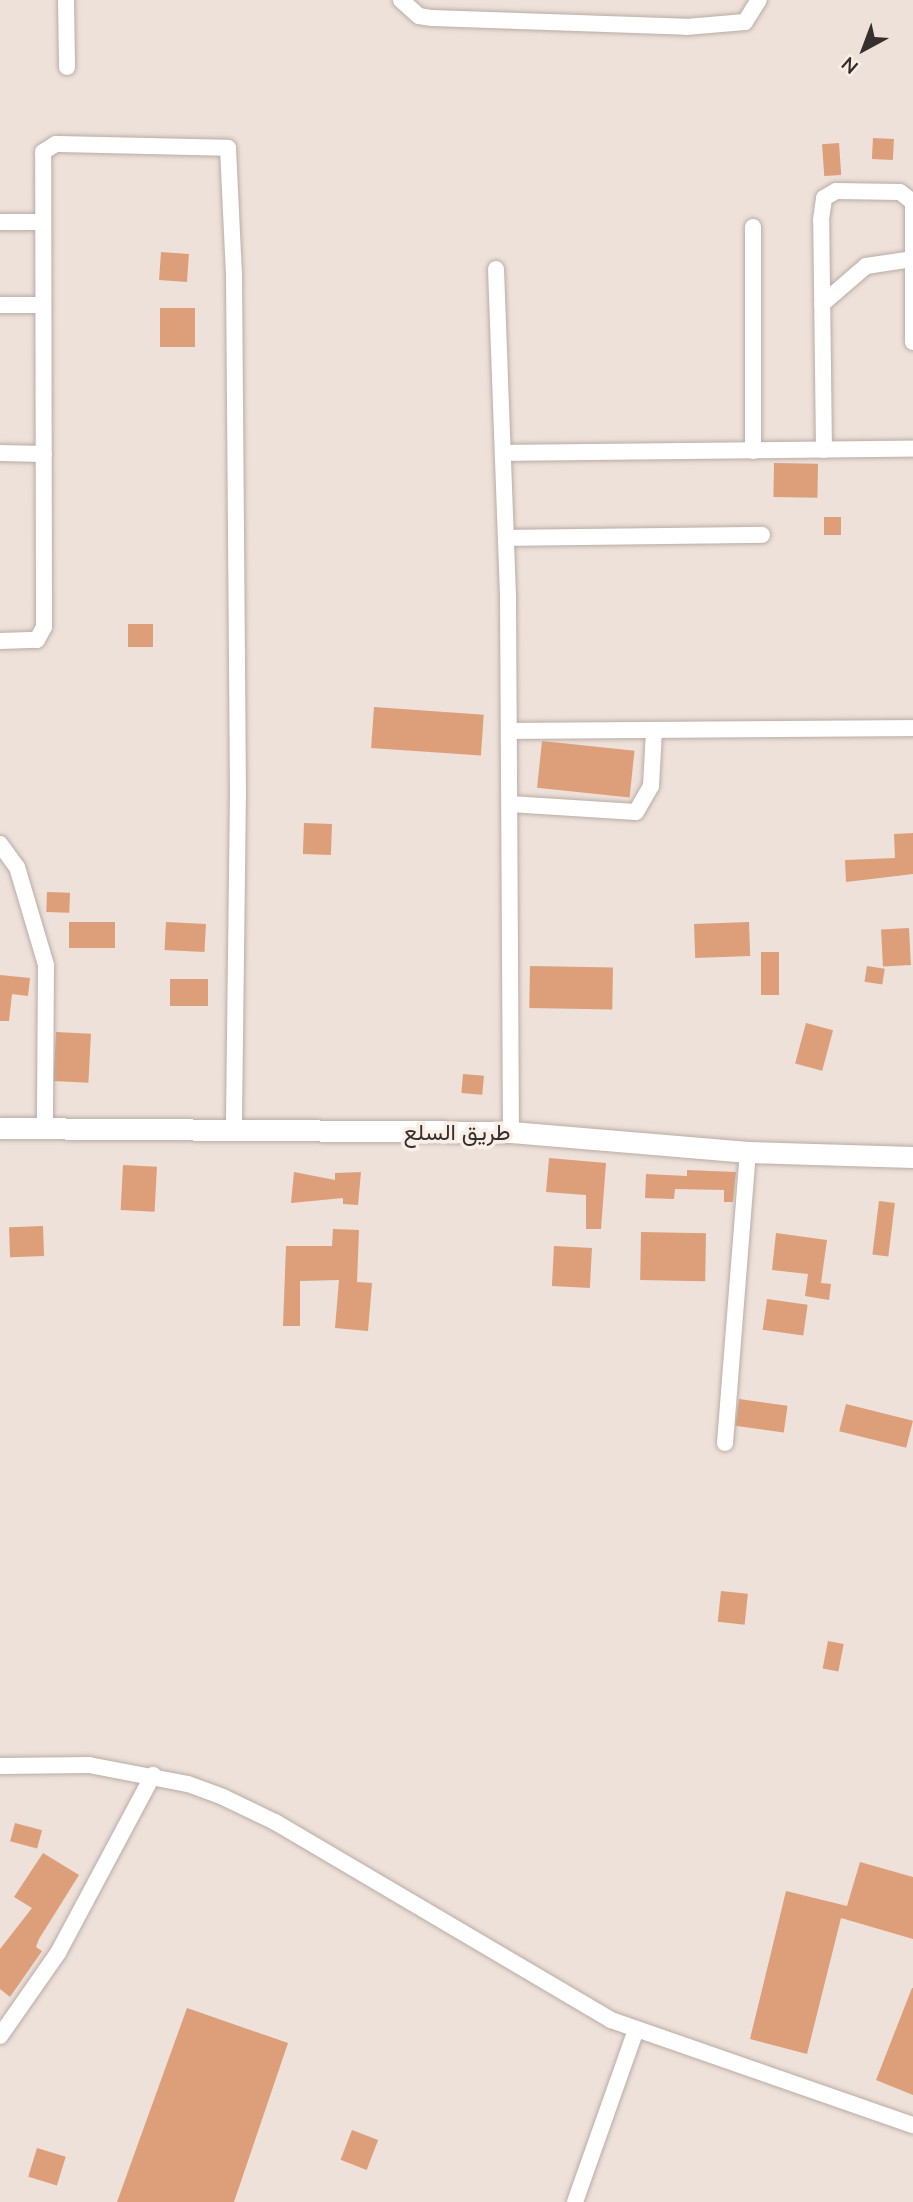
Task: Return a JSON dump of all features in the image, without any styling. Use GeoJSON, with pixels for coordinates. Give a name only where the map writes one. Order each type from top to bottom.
{"type":"FeatureCollection","features":[{"type":"Feature","properties":{"kind":"street"},"geometry":{"type":"LineString","coordinates":[[66,0],[67,67]]}},
{"type":"Feature","properties":{"kind":"street"},"geometry":{"type":"LineString","coordinates":[[401,0],[419,16],[432,19],[686,27],[745,22],[759,0]]}},
{"type":"Feature","properties":{"kind":"street"},"geometry":{"type":"LineString","coordinates":[[0,641],[37,640],[44,627],[41,162],[48,146],[224,146],[230,151],[238,791],[234,1132]]}},
{"type":"Feature","properties":{"kind":"street"},"geometry":{"type":"LineString","coordinates":[[824,450],[821,220],[824,198],[836,191],[909,195],[913,259],[913,342]]}},
{"type":"Feature","properties":{"kind":"street"},"geometry":{"type":"LineString","coordinates":[[0,222],[42,222]]}},
{"type":"Feature","properties":{"kind":"street"},"geometry":{"type":"LineString","coordinates":[[753,227],[753,451]]}},
{"type":"Feature","properties":{"kind":"street"},"geometry":{"type":"LineString","coordinates":[[822,304],[866,266],[913,259]]}},
{"type":"Feature","properties":{"kind":"street"},"geometry":{"type":"LineString","coordinates":[[496,270],[506,538],[511,1132]]}},
{"type":"Feature","properties":{"kind":"street"},"geometry":{"type":"LineString","coordinates":[[0,305],[42,305]]}},
{"type":"Feature","properties":{"kind":"street"},"geometry":{"type":"LineString","coordinates":[[503,453],[913,449]]}},
{"type":"Feature","properties":{"kind":"street"},"geometry":{"type":"LineString","coordinates":[[0,453],[44,454]]}},
{"type":"Feature","properties":{"kind":"street"},"geometry":{"type":"LineString","coordinates":[[506,538],[762,535]]}},
{"type":"Feature","properties":{"kind":"street"},"geometry":{"type":"LineString","coordinates":[[509,731],[913,728]]}},
{"type":"Feature","properties":{"kind":"street"},"geometry":{"type":"LineString","coordinates":[[510,804],[636,812],[651,786],[654,730]]}},
{"type":"Feature","properties":{"kind":"street"},"geometry":{"type":"LineString","coordinates":[[0,844],[17,867],[46,965],[45,1128]]}},
{"type":"Feature","properties":{"kind":"street","name":"طريق السلع"},"geometry":{"type":"LineString","coordinates":[[0,1128],[234,1132],[511,1132],[748,1152],[913,1157]]}},
{"type":"Feature","properties":{"kind":"street"},"geometry":{"type":"LineString","coordinates":[[725,1443],[748,1152]]}},
{"type":"Feature","properties":{"kind":"street"},"geometry":{"type":"LineString","coordinates":[[0,1766],[89,1765],[153,1775],[223,1797],[275,1822],[578,2002],[636,2030],[913,2125]]}},
{"type":"Feature","properties":{"kind":"street"},"geometry":{"type":"LineString","coordinates":[[0,2036],[58,1953],[153,1775]]}},
{"type":"Feature","properties":{"kind":"street"},"geometry":{"type":"LineString","coordinates":[[575,2202],[636,2030]]}},
{"type":"Feature","properties":{"kind":"building"},"geometry":{"type":"Polygon","coordinates":[[[873,138],[894,139],[893,160],[872,159],[873,138]]]}},
{"type":"Feature","properties":{"kind":"building"},"geometry":{"type":"Polygon","coordinates":[[[839,143],[841,175],[824,176],[822,144],[839,143]]]}},
{"type":"Feature","properties":{"kind":"building"},"geometry":{"type":"Polygon","coordinates":[[[161,252],[189,254],[187,282],[159,280],[161,252]]]}},
{"type":"Feature","properties":{"kind":"building"},"geometry":{"type":"Polygon","coordinates":[[[160,308],[195,308],[195,347],[160,347],[160,308]]]}},
{"type":"Feature","properties":{"kind":"building"},"geometry":{"type":"Polygon","coordinates":[[[774,463],[818,464],[817,498],[773,497],[774,463]]]}},
{"type":"Feature","properties":{"kind":"building"},"geometry":{"type":"Polygon","coordinates":[[[824,517],[841,517],[841,535],[824,535],[824,517]]]}},
{"type":"Feature","properties":{"kind":"building"},"geometry":{"type":"Polygon","coordinates":[[[128,624],[153,624],[153,647],[128,647],[128,624]]]}},
{"type":"Feature","properties":{"kind":"building"},"geometry":{"type":"Polygon","coordinates":[[[374,707],[484,715],[481,756],[371,748],[374,707]]]}},
{"type":"Feature","properties":{"kind":"building"},"geometry":{"type":"Polygon","coordinates":[[[542,741],[634,751],[630,797],[537,788],[542,741]]]}},
{"type":"Feature","properties":{"kind":"building"},"geometry":{"type":"Polygon","coordinates":[[[304,823],[332,824],[331,855],[303,854],[304,823]]]}},
{"type":"Feature","properties":{"kind":"building"},"geometry":{"type":"Polygon","coordinates":[[[913,833],[913,874],[846,882],[845,860],[895,858],[894,834],[913,833]]]}},
{"type":"Feature","properties":{"kind":"building"},"geometry":{"type":"Polygon","coordinates":[[[47,892],[70,893],[69,913],[46,912],[47,892]]]}},
{"type":"Feature","properties":{"kind":"building"},"geometry":{"type":"Polygon","coordinates":[[[69,922],[115,922],[115,948],[69,948],[69,922]]]}},
{"type":"Feature","properties":{"kind":"building"},"geometry":{"type":"Polygon","coordinates":[[[166,922],[206,924],[204,952],[165,950],[166,922]]]}},
{"type":"Feature","properties":{"kind":"building"},"geometry":{"type":"Polygon","coordinates":[[[749,922],[750,956],[695,958],[694,924],[749,922]]]}},
{"type":"Feature","properties":{"kind":"building"},"geometry":{"type":"Polygon","coordinates":[[[909,928],[911,965],[883,966],[881,929],[909,928]]]}},
{"type":"Feature","properties":{"kind":"building"},"geometry":{"type":"Polygon","coordinates":[[[761,952],[779,952],[779,995],[761,995],[761,952]]]}},
{"type":"Feature","properties":{"kind":"building"},"geometry":{"type":"Polygon","coordinates":[[[530,966],[613,967],[612,1009],[529,1008],[530,966]]]}},
{"type":"Feature","properties":{"kind":"building"},"geometry":{"type":"Polygon","coordinates":[[[867,966],[885,969],[882,985],[864,982],[867,966]]]}},
{"type":"Feature","properties":{"kind":"building"},"geometry":{"type":"Polygon","coordinates":[[[0,975],[30,978],[28,996],[12,994],[9,1021],[0,1021],[0,975]]]}},
{"type":"Feature","properties":{"kind":"building"},"geometry":{"type":"Polygon","coordinates":[[[170,979],[208,979],[208,1006],[170,1006],[170,979]]]}},
{"type":"Feature","properties":{"kind":"building"},"geometry":{"type":"Polygon","coordinates":[[[806,1023],[833,1030],[822,1071],[795,1064],[806,1023]]]}},
{"type":"Feature","properties":{"kind":"building"},"geometry":{"type":"Polygon","coordinates":[[[56,1032],[91,1034],[88,1083],[53,1081],[56,1032]]]}},
{"type":"Feature","properties":{"kind":"building"},"geometry":{"type":"Polygon","coordinates":[[[463,1074],[484,1076],[482,1095],[461,1093],[463,1074]]]}},
{"type":"Feature","properties":{"kind":"building"},"geometry":{"type":"Polygon","coordinates":[[[549,1158],[606,1163],[601,1229],[586,1229],[586,1195],[546,1192],[549,1158]]]}},
{"type":"Feature","properties":{"kind":"building"},"geometry":{"type":"Polygon","coordinates":[[[123,1165],[157,1167],[155,1212],[121,1210],[123,1165]]]}},
{"type":"Feature","properties":{"kind":"building"},"geometry":{"type":"Polygon","coordinates":[[[687,1170],[736,1172],[733,1202],[724,1202],[724,1190],[675,1189],[674,1199],[645,1198],[646,1174],[687,1176],[687,1170]]]}},
{"type":"Feature","properties":{"kind":"building"},"geometry":{"type":"Polygon","coordinates":[[[294,1172],[335,1180],[335,1173],[361,1172],[358,1205],[343,1204],[343,1198],[291,1203],[294,1172]]]}},
{"type":"Feature","properties":{"kind":"building"},"geometry":{"type":"Polygon","coordinates":[[[879,1201],[895,1203],[888,1257],[872,1255],[879,1201]]]}},
{"type":"Feature","properties":{"kind":"building"},"geometry":{"type":"Polygon","coordinates":[[[43,1226],[44,1256],[10,1257],[9,1227],[43,1226]]]}},
{"type":"Feature","properties":{"kind":"building"},"geometry":{"type":"Polygon","coordinates":[[[333,1229],[359,1230],[357,1282],[372,1283],[368,1331],[335,1328],[339,1280],[300,1281],[300,1326],[283,1326],[286,1246],[332,1246],[333,1229]]]}},
{"type":"Feature","properties":{"kind":"building"},"geometry":{"type":"Polygon","coordinates":[[[641,1232],[706,1233],[705,1281],[640,1280],[641,1232]]]}},
{"type":"Feature","properties":{"kind":"building"},"geometry":{"type":"Polygon","coordinates":[[[776,1233],[827,1240],[821,1283],[831,1284],[829,1300],[805,1296],[808,1274],[772,1270],[776,1233]]]}},
{"type":"Feature","properties":{"kind":"building"},"geometry":{"type":"Polygon","coordinates":[[[554,1246],[592,1248],[590,1288],[552,1286],[554,1246]]]}},
{"type":"Feature","properties":{"kind":"building"},"geometry":{"type":"Polygon","coordinates":[[[767,1299],[808,1305],[803,1335],[763,1330],[767,1299]]]}},
{"type":"Feature","properties":{"kind":"building"},"geometry":{"type":"Polygon","coordinates":[[[739,1399],[788,1406],[784,1433],[735,1426],[739,1399]]]}},
{"type":"Feature","properties":{"kind":"building"},"geometry":{"type":"Polygon","coordinates":[[[846,1404],[913,1421],[906,1448],[839,1431],[846,1404]]]}},
{"type":"Feature","properties":{"kind":"building"},"geometry":{"type":"Polygon","coordinates":[[[721,1591],[748,1594],[745,1625],[718,1622],[721,1591]]]}},
{"type":"Feature","properties":{"kind":"building"},"geometry":{"type":"Polygon","coordinates":[[[828,1641],[844,1644],[838,1672],[823,1668],[828,1641]]]}},
{"type":"Feature","properties":{"kind":"building"},"geometry":{"type":"Polygon","coordinates":[[[15,1823],[42,1830],[37,1849],[10,1841],[15,1823]]]}},
{"type":"Feature","properties":{"kind":"building"},"geometry":{"type":"Polygon","coordinates":[[[43,1853],[79,1875],[39,1939],[36,1947],[42,1951],[10,1997],[0,1989],[0,1949],[32,1908],[14,1897],[43,1853]]]}},
{"type":"Feature","properties":{"kind":"building"},"geometry":{"type":"Polygon","coordinates":[[[860,1862],[913,1877],[913,1939],[841,1918],[807,2054],[750,2039],[786,1891],[847,1906],[860,1862]]]}},
{"type":"Feature","properties":{"kind":"building"},"geometry":{"type":"Polygon","coordinates":[[[913,1988],[913,2095],[876,2080],[913,1988]]]}},
{"type":"Feature","properties":{"kind":"building"},"geometry":{"type":"Polygon","coordinates":[[[187,2008],[288,2043],[234,2202],[117,2202],[187,2008]]]}},
{"type":"Feature","properties":{"kind":"building"},"geometry":{"type":"Polygon","coordinates":[[[352,2130],[378,2140],[367,2170],[341,2160],[352,2130]]]}},
{"type":"Feature","properties":{"kind":"building"},"geometry":{"type":"Polygon","coordinates":[[[37,2148],[66,2157],[57,2185],[28,2177],[37,2148]]]}}]}
